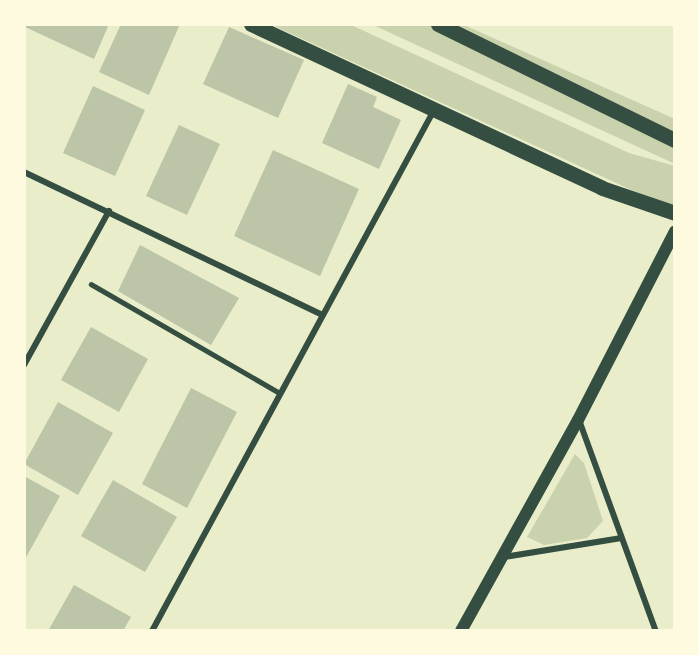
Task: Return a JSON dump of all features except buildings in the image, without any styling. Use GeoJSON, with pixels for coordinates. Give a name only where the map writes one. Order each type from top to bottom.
{"type":"FeatureCollection","features":[{"type":"Feature","properties":{"kind":"main road"},"geometry":{"type":"LineString","coordinates":[[251,24],[602,188],[675,213]]}},
{"type":"Feature","properties":{"kind":"main road"},"geometry":{"type":"LineString","coordinates":[[438,24],[675,141]]}},
{"type":"Feature","properties":{"kind":"main road"},"geometry":{"type":"LineString","coordinates":[[461,631],[578,420],[675,231]]}},
{"type":"Feature","properties":{"kind":"street"},"geometry":{"type":"LineString","coordinates":[[152,631],[434,110]]}},
{"type":"Feature","properties":{"kind":"street"},"geometry":{"type":"LineString","coordinates":[[24,172],[322,315]]}},
{"type":"Feature","properties":{"kind":"street"},"geometry":{"type":"LineString","coordinates":[[24,365],[109,211]]}},
{"type":"Feature","properties":{"kind":"street"},"geometry":{"type":"LineString","coordinates":[[578,420],[656,631]]}},
{"type":"Feature","properties":{"kind":"street"},"geometry":{"type":"LineString","coordinates":[[502,558],[621,538]]}},
{"type":"Feature","properties":{"kind":"lane"},"geometry":{"type":"LineString","coordinates":[[91,284],[280,393]]}},
{"type":"Feature","properties":{"kind":"green space"},"geometry":{"type":"Polygon","coordinates":[[[270,24],[349,24],[629,153],[675,166],[675,210],[270,24]]]}},
{"type":"Feature","properties":{"kind":"green space"},"geometry":{"type":"Polygon","coordinates":[[[371,24],[462,24],[675,119],[675,164],[371,24]]]}},
{"type":"Feature","properties":{"kind":"green space"},"geometry":{"type":"Polygon","coordinates":[[[575,454],[584,463],[603,521],[587,538],[544,545],[527,537],[575,454]]]}}]}
